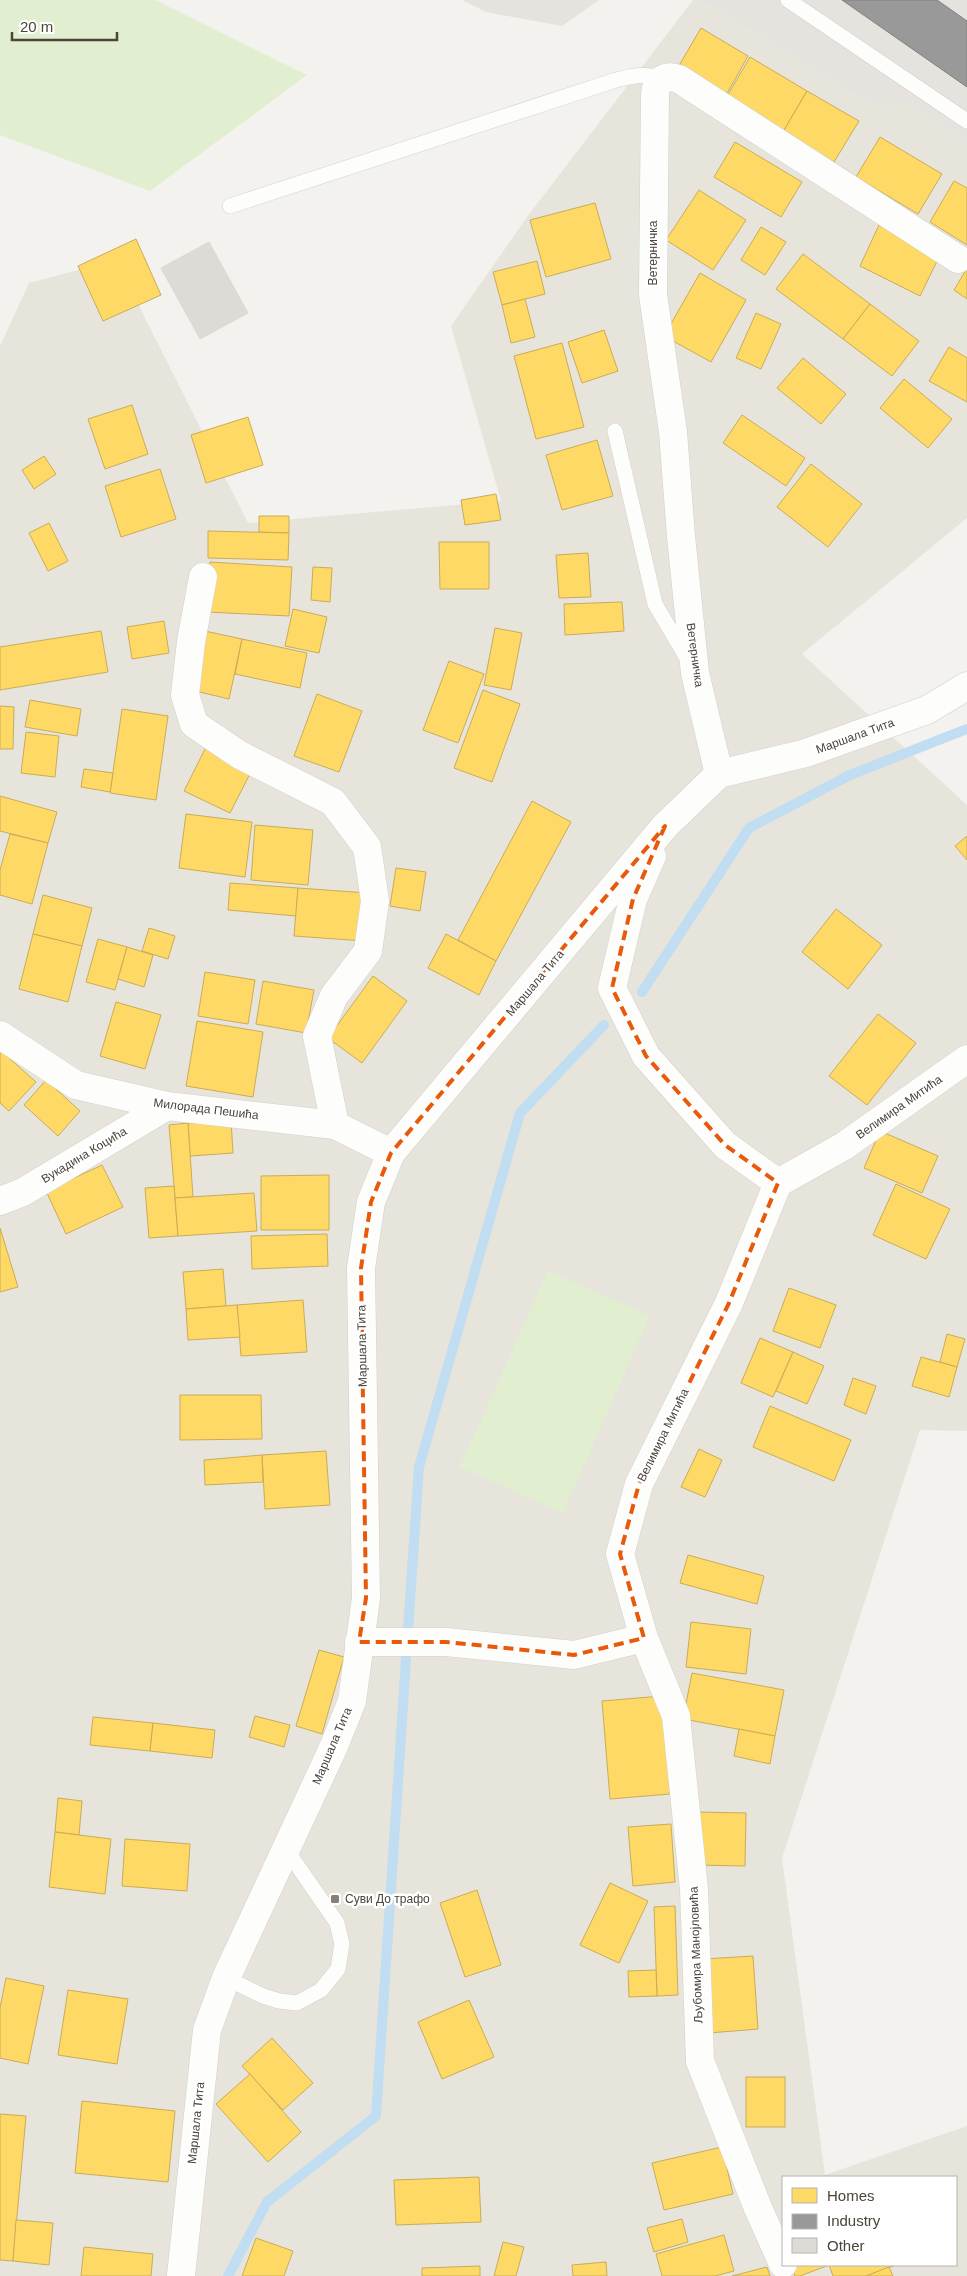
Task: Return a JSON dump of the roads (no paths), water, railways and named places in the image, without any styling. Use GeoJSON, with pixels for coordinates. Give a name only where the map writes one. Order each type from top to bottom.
{"type":"FeatureCollection","features":[{"type":"Feature","properties":{"kind":"street"},"geometry":{"type":"LineString","coordinates":[[662,78],[673,77],[679,79],[958,259]]}},
{"type":"Feature","properties":{"kind":"street","name":"Ветерничка"},"geometry":{"type":"LineString","coordinates":[[662,78],[655,94],[653,295],[673,432],[681,536],[695,672],[719,774]]}},
{"type":"Feature","properties":{"kind":"street"},"geometry":{"type":"LineString","coordinates":[[203,577],[191,642],[185,696],[194,724],[240,755],[332,802],[367,846],[375,901],[368,951],[334,996],[317,1036],[335,1125]]}},
{"type":"Feature","properties":{"kind":"street","name":"Маршала Тита"},"geometry":{"type":"LineString","coordinates":[[181,2276],[207,2030],[226,1978],[334,1746],[352,1700],[358,1642],[366,1598],[361,1268],[371,1202],[391,1153],[665,826],[719,774],[806,753],[927,710],[967,686]]}},
{"type":"Feature","properties":{"kind":"street"},"geometry":{"type":"LineString","coordinates":[[665,826],[633,899],[612,988],[646,1056],[725,1145],[778,1183]]}},
{"type":"Feature","properties":{"kind":"street","name":"Милорада Пешића"},"geometry":{"type":"LineString","coordinates":[[0,1035],[76,1085],[167,1106],[335,1125],[391,1153]]}},
{"type":"Feature","properties":{"kind":"street","name":"Велимира Митића"},"geometry":{"type":"LineString","coordinates":[[644,1638],[620,1554],[638,1484],[729,1303],[778,1183],[844,1146],[967,1059]]}},
{"type":"Feature","properties":{"kind":"street","name":"Вукадина Коцића"},"geometry":{"type":"LineString","coordinates":[[0,1201],[23,1192],[167,1106]]}},
{"type":"Feature","properties":{"kind":"street"},"geometry":{"type":"LineString","coordinates":[[358,1642],[446,1642],[574,1655],[644,1638]]}},
{"type":"Feature","properties":{"kind":"street","name":"Љубомира Манојловића"},"geometry":{"type":"LineString","coordinates":[[644,1638],[676,1716],[694,1889],[700,2060],[758,2208],[782,2260]]}},
{"type":"Feature","properties":{"kind":"lane"},"geometry":{"type":"LineString","coordinates":[[788,0],[967,121]]}},
{"type":"Feature","properties":{"kind":"lane"},"geometry":{"type":"LineString","coordinates":[[230,206],[613,81],[632,76],[650,75],[662,78]]}},
{"type":"Feature","properties":{"kind":"lane"},"geometry":{"type":"LineString","coordinates":[[615,431],[655,604],[695,672]]}},
{"type":"Feature","properties":{"kind":"lane"},"geometry":{"type":"LineString","coordinates":[[226,1978],[263,1996],[278,2001],[297,2002],[321,1990],[338,1969],[342,1944],[336,1923],[286,1849]]}},
{"type":"Feature","properties":{"kind":"waterway"},"geometry":{"type":"LineString","coordinates":[[642,992],[749,828],[850,775],[967,729]]}},
{"type":"Feature","properties":{"kind":"waterway"},"geometry":{"type":"LineString","coordinates":[[408,1630],[419,1467],[520,1113],[604,1025]]}},
{"type":"Feature","properties":{"kind":"waterway"},"geometry":{"type":"LineString","coordinates":[[228,2276],[267,2202],[376,2116],[406,1659]]}},
{"type":"Feature","properties":{"kind":"place","name":"Суви До трафо"},"geometry":{"type":"Point","coordinates":[335,1899]}}]}
